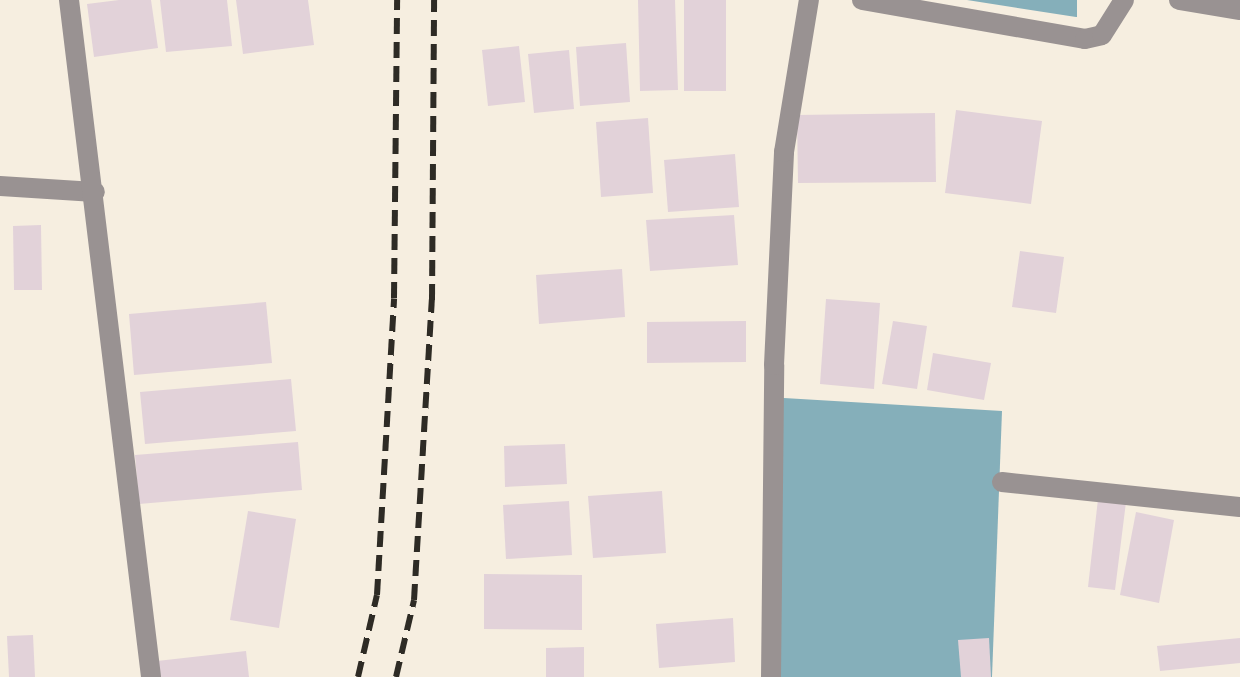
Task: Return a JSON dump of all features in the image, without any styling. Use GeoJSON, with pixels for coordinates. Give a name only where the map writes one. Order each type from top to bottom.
{"type":"FeatureCollection","features":[{"type":"Feature","properties":{"kind":"street"},"geometry":{"type":"LineString","coordinates":[[69,0],[95,192],[151,677]]}},
{"type":"Feature","properties":{"kind":"street"},"geometry":{"type":"LineString","coordinates":[[771,677],[774,365],[784,152],[809,0]]}},
{"type":"Feature","properties":{"kind":"street"},"geometry":{"type":"LineString","coordinates":[[862,0],[1085,39],[1102,35],[1124,0]]}},
{"type":"Feature","properties":{"kind":"street"},"geometry":{"type":"LineString","coordinates":[[1179,0],[1240,10]]}},
{"type":"Feature","properties":{"kind":"street"},"geometry":{"type":"LineString","coordinates":[[0,186],[95,192]]}},
{"type":"Feature","properties":{"kind":"street"},"geometry":{"type":"LineString","coordinates":[[1002,482],[1240,507]]}},
{"type":"Feature","properties":{"kind":"water"},"geometry":{"type":"Polygon","coordinates":[[[967,0],[1077,0],[1077,17],[1076,17],[967,0]]]}},
{"type":"Feature","properties":{"kind":"water"},"geometry":{"type":"Polygon","coordinates":[[[767,397],[1002,411],[992,677],[771,677],[767,397]]]}},
{"type":"Feature","properties":{"kind":"building"},"geometry":{"type":"Polygon","coordinates":[[[151,0],[158,48],[94,57],[87,4],[151,0]]]}},
{"type":"Feature","properties":{"kind":"building"},"geometry":{"type":"Polygon","coordinates":[[[160,0],[227,0],[232,46],[166,52],[160,0]]]}},
{"type":"Feature","properties":{"kind":"building"},"geometry":{"type":"Polygon","coordinates":[[[236,0],[308,0],[314,45],[243,54],[236,0]]]}},
{"type":"Feature","properties":{"kind":"building"},"geometry":{"type":"Polygon","coordinates":[[[638,0],[675,0],[678,90],[640,91],[638,0]]]}},
{"type":"Feature","properties":{"kind":"building"},"geometry":{"type":"Polygon","coordinates":[[[684,0],[726,0],[726,91],[684,91],[684,0]]]}},
{"type":"Feature","properties":{"kind":"building"},"geometry":{"type":"Polygon","coordinates":[[[626,43],[630,102],[580,106],[576,47],[626,43]]]}},
{"type":"Feature","properties":{"kind":"building"},"geometry":{"type":"Polygon","coordinates":[[[519,46],[525,102],[488,106],[482,50],[519,46]]]}},
{"type":"Feature","properties":{"kind":"building"},"geometry":{"type":"Polygon","coordinates":[[[569,50],[574,109],[534,113],[528,54],[569,50]]]}},
{"type":"Feature","properties":{"kind":"building"},"geometry":{"type":"Polygon","coordinates":[[[956,110],[1042,121],[1031,204],[945,193],[956,110]]]}},
{"type":"Feature","properties":{"kind":"building"},"geometry":{"type":"Polygon","coordinates":[[[935,113],[936,182],[798,183],[797,115],[935,113]]]}},
{"type":"Feature","properties":{"kind":"building"},"geometry":{"type":"Polygon","coordinates":[[[648,118],[653,193],[601,197],[596,122],[648,118]]]}},
{"type":"Feature","properties":{"kind":"building"},"geometry":{"type":"Polygon","coordinates":[[[735,154],[739,207],[668,212],[664,160],[735,154]]]}},
{"type":"Feature","properties":{"kind":"building"},"geometry":{"type":"Polygon","coordinates":[[[734,215],[738,265],[650,271],[646,220],[734,215]]]}},
{"type":"Feature","properties":{"kind":"building"},"geometry":{"type":"Polygon","coordinates":[[[41,225],[42,290],[14,290],[13,226],[41,225]]]}},
{"type":"Feature","properties":{"kind":"building"},"geometry":{"type":"Polygon","coordinates":[[[1020,251],[1064,257],[1056,313],[1012,307],[1020,251]]]}},
{"type":"Feature","properties":{"kind":"building"},"geometry":{"type":"Polygon","coordinates":[[[622,269],[625,317],[539,324],[536,275],[622,269]]]}},
{"type":"Feature","properties":{"kind":"building"},"geometry":{"type":"Polygon","coordinates":[[[826,299],[880,303],[874,389],[820,384],[826,299]]]}},
{"type":"Feature","properties":{"kind":"building"},"geometry":{"type":"Polygon","coordinates":[[[266,302],[272,363],[134,375],[129,314],[266,302]]]}},
{"type":"Feature","properties":{"kind":"building"},"geometry":{"type":"Polygon","coordinates":[[[746,321],[746,362],[647,363],[647,322],[746,321]]]}},
{"type":"Feature","properties":{"kind":"building"},"geometry":{"type":"Polygon","coordinates":[[[893,321],[927,326],[917,389],[882,384],[893,321]]]}},
{"type":"Feature","properties":{"kind":"building"},"geometry":{"type":"Polygon","coordinates":[[[933,353],[991,363],[984,400],[927,390],[933,353]]]}},
{"type":"Feature","properties":{"kind":"building"},"geometry":{"type":"Polygon","coordinates":[[[291,379],[296,431],[145,444],[140,392],[291,379]]]}},
{"type":"Feature","properties":{"kind":"building"},"geometry":{"type":"Polygon","coordinates":[[[298,442],[302,490],[139,504],[135,455],[298,442]]]}},
{"type":"Feature","properties":{"kind":"building"},"geometry":{"type":"Polygon","coordinates":[[[565,444],[567,484],[505,487],[504,446],[565,444]]]}},
{"type":"Feature","properties":{"kind":"building"},"geometry":{"type":"Polygon","coordinates":[[[662,491],[666,553],[593,558],[588,496],[662,491]]]}},
{"type":"Feature","properties":{"kind":"building"},"geometry":{"type":"Polygon","coordinates":[[[1098,499],[1126,502],[1115,590],[1088,587],[1098,499]]]}},
{"type":"Feature","properties":{"kind":"building"},"geometry":{"type":"Polygon","coordinates":[[[569,501],[572,555],[506,559],[503,505],[569,501]]]}},
{"type":"Feature","properties":{"kind":"building"},"geometry":{"type":"Polygon","coordinates":[[[248,511],[296,519],[279,628],[230,620],[248,511]]]}},
{"type":"Feature","properties":{"kind":"building"},"geometry":{"type":"Polygon","coordinates":[[[1136,512],[1174,520],[1159,603],[1120,595],[1136,512]]]}},
{"type":"Feature","properties":{"kind":"building"},"geometry":{"type":"Polygon","coordinates":[[[484,574],[582,575],[582,630],[484,629],[484,574]]]}},
{"type":"Feature","properties":{"kind":"building"},"geometry":{"type":"Polygon","coordinates":[[[733,618],[735,662],[659,668],[656,624],[733,618]]]}},
{"type":"Feature","properties":{"kind":"building"},"geometry":{"type":"Polygon","coordinates":[[[33,635],[35,677],[9,677],[7,636],[33,635]]]}},
{"type":"Feature","properties":{"kind":"building"},"geometry":{"type":"Polygon","coordinates":[[[989,638],[991,677],[961,677],[958,640],[989,638]]]}},
{"type":"Feature","properties":{"kind":"building"},"geometry":{"type":"Polygon","coordinates":[[[1240,638],[1240,663],[1160,671],[1157,646],[1240,638]]]}},
{"type":"Feature","properties":{"kind":"building"},"geometry":{"type":"Polygon","coordinates":[[[584,647],[584,677],[546,677],[546,648],[584,647]]]}},
{"type":"Feature","properties":{"kind":"building"},"geometry":{"type":"Polygon","coordinates":[[[246,651],[249,677],[159,677],[157,661],[246,651]]]}},
{"type":"Feature","properties":{"kind":"railway"},"geometry":{"type":"LineString","coordinates":[[358,677],[377,595],[394,298],[397,0]]}},
{"type":"Feature","properties":{"kind":"railway"},"geometry":{"type":"LineString","coordinates":[[396,677],[414,600],[432,300],[434,0]]}}]}
